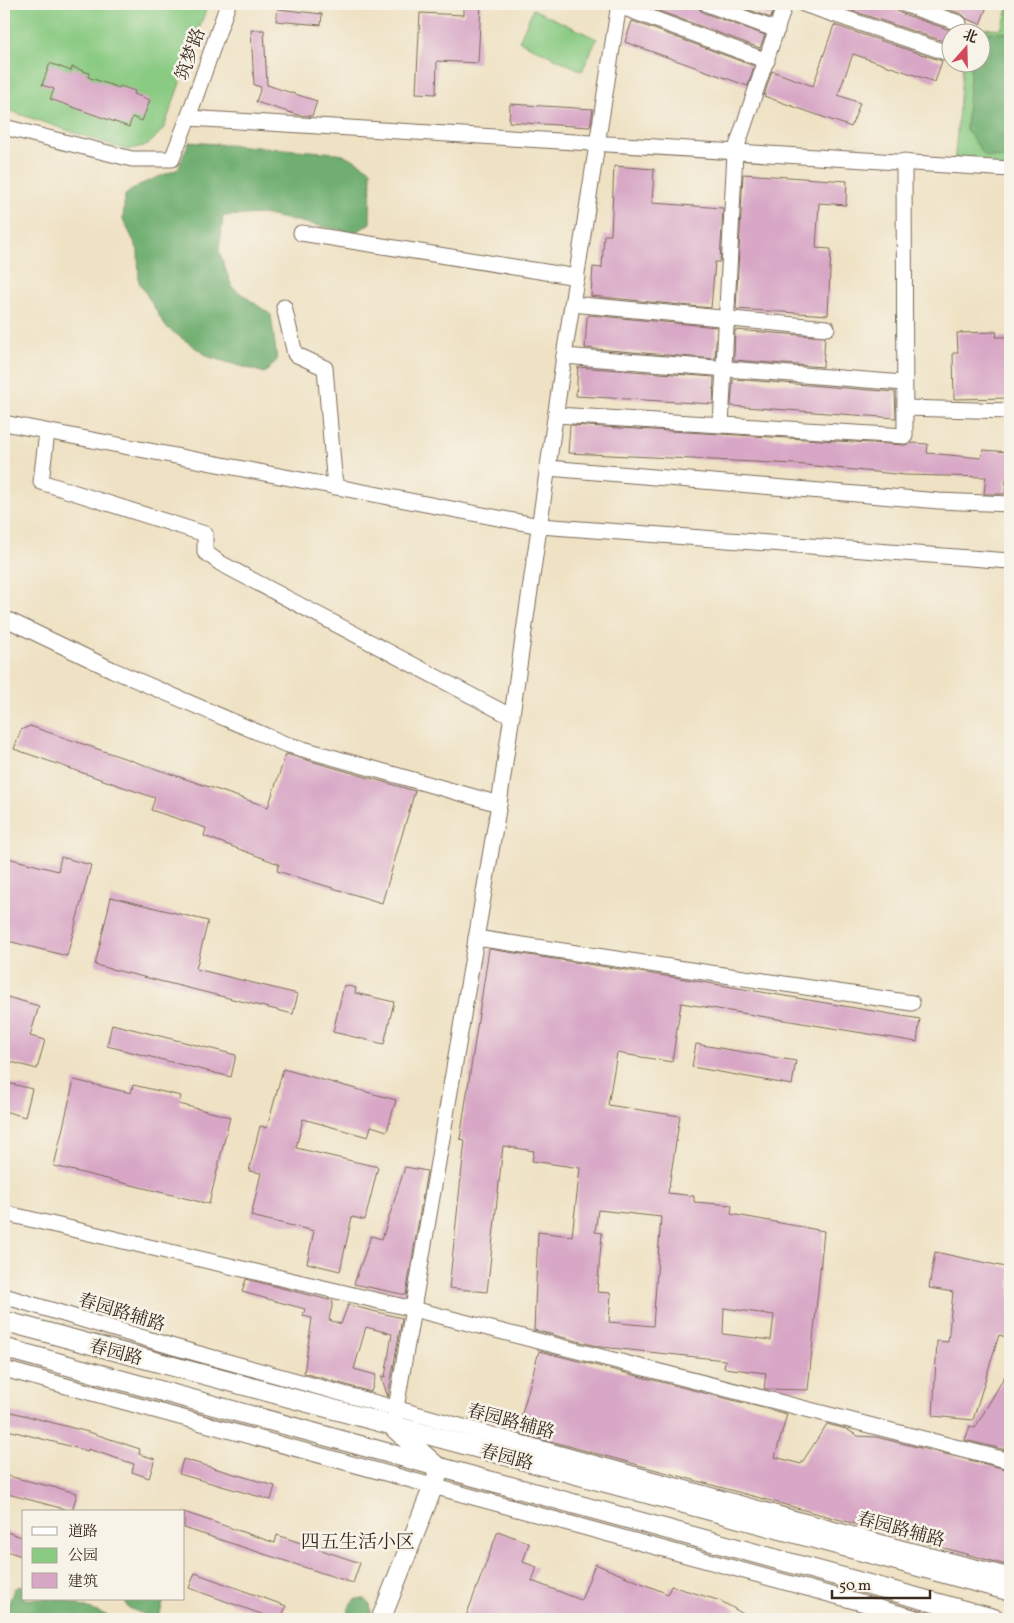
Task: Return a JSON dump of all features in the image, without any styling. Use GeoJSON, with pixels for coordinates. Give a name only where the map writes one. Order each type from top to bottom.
{"type":"FeatureCollection","features":[{"type":"Feature","properties":{"kind":"main road","name":"春园路"},"geometry":{"type":"LineString","coordinates":[[4,1322],[394,1417],[1010,1591]]}},
{"type":"Feature","properties":{"kind":"main road","name":"春园路"},"geometry":{"type":"LineString","coordinates":[[4,1348],[440,1469],[995,1619]]}},
{"type":"Feature","properties":{"kind":"main road"},"geometry":{"type":"LineString","coordinates":[[381,1619],[440,1469],[394,1417]]}},
{"type":"Feature","properties":{"kind":"street","name":"筑梦路"},"geometry":{"type":"LineString","coordinates":[[4,127],[132,159],[172,160],[228,4]]}},
{"type":"Feature","properties":{"kind":"street"},"geometry":{"type":"LineString","coordinates":[[707,4],[777,30]]}},
{"type":"Feature","properties":{"kind":"street"},"geometry":{"type":"LineString","coordinates":[[721,425],[735,152],[785,4]]}},
{"type":"Feature","properties":{"kind":"street"},"geometry":{"type":"LineString","coordinates":[[803,4],[942,51]]}},
{"type":"Feature","properties":{"kind":"street"},"geometry":{"type":"LineString","coordinates":[[903,4],[957,22]]}},
{"type":"Feature","properties":{"kind":"street"},"geometry":{"type":"LineString","coordinates":[[394,1417],[499,804],[576,276],[619,5],[767,60]]}},
{"type":"Feature","properties":{"kind":"street"},"geometry":{"type":"LineString","coordinates":[[188,118],[597,145],[1010,169]]}},
{"type":"Feature","properties":{"kind":"street"},"geometry":{"type":"LineString","coordinates":[[556,415],[905,436],[904,162]]}},
{"type":"Feature","properties":{"kind":"street"},"geometry":{"type":"LineString","coordinates":[[301,233],[576,276]]}},
{"type":"Feature","properties":{"kind":"street"},"geometry":{"type":"LineString","coordinates":[[572,304],[828,328]]}},
{"type":"Feature","properties":{"kind":"street"},"geometry":{"type":"LineString","coordinates":[[284,307],[295,354],[325,368],[335,487]]}},
{"type":"Feature","properties":{"kind":"street"},"geometry":{"type":"LineString","coordinates":[[564,356],[904,383]]}},
{"type":"Feature","properties":{"kind":"street"},"geometry":{"type":"LineString","coordinates":[[905,408],[1010,411]]}},
{"type":"Feature","properties":{"kind":"street"},"geometry":{"type":"LineString","coordinates":[[4,423],[540,526],[1010,561]]}},
{"type":"Feature","properties":{"kind":"street"},"geometry":{"type":"LineString","coordinates":[[47,432],[40,482],[205,534],[204,552],[220,564],[512,717]]}},
{"type":"Feature","properties":{"kind":"street"},"geometry":{"type":"LineString","coordinates":[[548,468],[939,501],[1010,504]]}},
{"type":"Feature","properties":{"kind":"street"},"geometry":{"type":"LineString","coordinates":[[4,618],[113,670],[285,744],[499,804]]}},
{"type":"Feature","properties":{"kind":"street"},"geometry":{"type":"LineString","coordinates":[[476,938],[912,1003]]}},
{"type":"Feature","properties":{"kind":"street"},"geometry":{"type":"LineString","coordinates":[[4,1213],[413,1309],[1010,1461]]}},
{"type":"Feature","properties":{"kind":"street","name":"春园路辅路"},"geometry":{"type":"LineString","coordinates":[[4,1296],[394,1417],[1010,1576]]}},
{"type":"Feature","properties":{"kind":"street"},"geometry":{"type":"LineString","coordinates":[[4,1369],[920,1619]]}},
{"type":"Feature","properties":{"kind":"green space"},"geometry":{"type":"Polygon","coordinates":[[[4,4],[208,4],[164,128],[148,145],[126,150],[4,109],[4,4]]]}},
{"type":"Feature","properties":{"kind":"green space"},"geometry":{"type":"Polygon","coordinates":[[[1010,4],[1010,169],[954,165],[962,72],[992,72],[992,29],[1001,29],[1010,4]]]}},
{"type":"Feature","properties":{"kind":"green space"},"geometry":{"type":"Polygon","coordinates":[[[533,9],[597,39],[582,71],[519,41],[533,9]]]}},
{"type":"Feature","properties":{"kind":"green space"},"geometry":{"type":"Polygon","coordinates":[[[992,32],[1010,33],[1010,159],[985,156],[966,129],[970,72],[992,72],[992,32]]]}},
{"type":"Feature","properties":{"kind":"green space"},"geometry":{"type":"Polygon","coordinates":[[[189,142],[337,153],[351,158],[371,170],[370,223],[355,233],[262,214],[223,216],[219,251],[232,287],[271,315],[277,360],[265,373],[209,357],[166,327],[139,282],[138,250],[123,219],[125,195],[139,185],[178,169],[189,142]]]}},
{"type":"Feature","properties":{"kind":"green space"},"geometry":{"type":"Polygon","coordinates":[[[22,1585],[22,1600],[64,1600],[109,1616],[110,1619],[6,1619],[5,1614],[14,1589],[22,1585]]]}},
{"type":"Feature","properties":{"kind":"green space"},"geometry":{"type":"Polygon","coordinates":[[[356,1599],[364,1599],[370,1604],[371,1612],[369,1619],[345,1619],[351,1603],[356,1599]]]}},
{"type":"Feature","properties":{"kind":"green space"},"geometry":{"type":"Polygon","coordinates":[[[125,1600],[164,1600],[160,1613],[154,1618],[128,1608],[125,1600]]]}},
{"type":"Feature","properties":{"kind":"building"},"geometry":{"type":"Polygon","coordinates":[[[464,4],[481,4],[478,63],[437,61],[436,94],[416,93],[420,13],[464,15],[464,4]]]}},
{"type":"Feature","properties":{"kind":"building"},"geometry":{"type":"Polygon","coordinates":[[[640,4],[698,4],[700,10],[704,13],[765,35],[760,48],[640,4]]]}},
{"type":"Feature","properties":{"kind":"building"},"geometry":{"type":"Polygon","coordinates":[[[733,4],[775,4],[771,18],[733,4]]]}},
{"type":"Feature","properties":{"kind":"building"},"geometry":{"type":"Polygon","coordinates":[[[832,4],[894,4],[896,10],[900,13],[942,27],[942,41],[832,4]]]}},
{"type":"Feature","properties":{"kind":"building"},"geometry":{"type":"Polygon","coordinates":[[[931,4],[988,4],[981,22],[967,19],[962,14],[931,4]]]}},
{"type":"Feature","properties":{"kind":"building"},"geometry":{"type":"Polygon","coordinates":[[[278,9],[322,14],[321,25],[276,21],[278,9]]]}},
{"type":"Feature","properties":{"kind":"building"},"geometry":{"type":"Polygon","coordinates":[[[632,21],[754,66],[748,86],[625,42],[632,21]]]}},
{"type":"Feature","properties":{"kind":"building"},"geometry":{"type":"Polygon","coordinates":[[[834,25],[942,61],[935,82],[853,54],[838,95],[860,103],[851,127],[764,96],[772,71],[813,86],[834,25]]]}},
{"type":"Feature","properties":{"kind":"building"},"geometry":{"type":"Polygon","coordinates":[[[251,30],[264,30],[267,85],[317,101],[312,116],[298,115],[256,102],[261,87],[254,85],[251,30]]]}},
{"type":"Feature","properties":{"kind":"building"},"geometry":{"type":"Polygon","coordinates":[[[50,63],[71,71],[72,67],[89,73],[88,77],[119,88],[120,86],[135,91],[134,94],[150,100],[142,121],[132,117],[129,127],[50,99],[54,89],[42,85],[50,63]]]}},
{"type":"Feature","properties":{"kind":"building"},"geometry":{"type":"Polygon","coordinates":[[[510,104],[593,109],[590,127],[509,122],[510,104]]]}},
{"type":"Feature","properties":{"kind":"building"},"geometry":{"type":"Polygon","coordinates":[[[614,166],[654,169],[652,203],[723,208],[720,262],[715,262],[711,308],[591,296],[593,267],[602,268],[604,235],[611,235],[614,166]]]}},
{"type":"Feature","properties":{"kind":"building"},"geometry":{"type":"Polygon","coordinates":[[[743,174],[847,181],[846,205],[819,203],[816,248],[831,249],[828,315],[736,309],[743,174]]]}},
{"type":"Feature","properties":{"kind":"building"},"geometry":{"type":"Polygon","coordinates":[[[589,315],[717,327],[715,359],[585,348],[587,318],[589,315]]]}},
{"type":"Feature","properties":{"kind":"building"},"geometry":{"type":"Polygon","coordinates":[[[735,330],[825,337],[823,367],[734,360],[735,330]]]}},
{"type":"Feature","properties":{"kind":"building"},"geometry":{"type":"Polygon","coordinates":[[[997,332],[996,337],[1010,337],[1010,398],[954,399],[953,353],[958,353],[957,333],[997,332]]]}},
{"type":"Feature","properties":{"kind":"building"},"geometry":{"type":"Polygon","coordinates":[[[578,367],[714,377],[713,404],[576,396],[578,367]]]}},
{"type":"Feature","properties":{"kind":"building"},"geometry":{"type":"Polygon","coordinates":[[[733,379],[895,392],[896,418],[731,406],[733,379]]]}},
{"type":"Feature","properties":{"kind":"building"},"geometry":{"type":"Polygon","coordinates":[[[570,425],[904,445],[911,443],[928,444],[927,453],[981,458],[983,450],[1010,452],[1010,479],[1006,479],[1005,494],[984,494],[986,477],[905,475],[795,464],[568,453],[570,425]]]}},
{"type":"Feature","properties":{"kind":"building"},"geometry":{"type":"Polygon","coordinates":[[[30,726],[268,807],[286,754],[415,791],[382,903],[277,871],[279,864],[204,836],[206,828],[151,810],[155,798],[14,749],[21,730],[30,726]]]}},
{"type":"Feature","properties":{"kind":"building"},"geometry":{"type":"Polygon","coordinates":[[[4,857],[58,871],[61,857],[91,865],[67,956],[4,940],[4,857]]]}},
{"type":"Feature","properties":{"kind":"building"},"geometry":{"type":"Polygon","coordinates":[[[111,897],[208,921],[196,969],[298,994],[293,1014],[95,965],[111,897]]]}},
{"type":"Feature","properties":{"kind":"building"},"geometry":{"type":"Polygon","coordinates":[[[489,949],[685,979],[920,1019],[917,1042],[681,1003],[672,1062],[617,1053],[608,1105],[680,1116],[668,1193],[694,1196],[694,1202],[732,1205],[731,1214],[824,1231],[808,1390],[764,1389],[766,1373],[724,1368],[725,1360],[601,1347],[534,1330],[538,1232],[572,1236],[580,1168],[532,1161],[534,1151],[503,1146],[487,1292],[449,1288],[465,1140],[460,1139],[489,949]],[[598,1210],[595,1232],[602,1233],[597,1292],[611,1293],[609,1322],[653,1326],[661,1217],[598,1210]],[[724,1308],[723,1334],[771,1340],[774,1315],[724,1308]]]}},
{"type":"Feature","properties":{"kind":"building"},"geometry":{"type":"Polygon","coordinates":[[[344,985],[356,988],[355,993],[394,1002],[384,1044],[333,1032],[344,985]]]}},
{"type":"Feature","properties":{"kind":"building"},"geometry":{"type":"Polygon","coordinates":[[[4,996],[39,1006],[30,1036],[45,1040],[37,1069],[4,1060],[4,996]]]}},
{"type":"Feature","properties":{"kind":"building"},"geometry":{"type":"Polygon","coordinates":[[[112,1024],[236,1055],[231,1077],[107,1046],[112,1024]]]}},
{"type":"Feature","properties":{"kind":"building"},"geometry":{"type":"Polygon","coordinates":[[[696,1044],[796,1061],[792,1085],[692,1067],[696,1044]]]}},
{"type":"Feature","properties":{"kind":"building"},"geometry":{"type":"Polygon","coordinates":[[[283,1069],[396,1100],[387,1131],[371,1126],[368,1137],[303,1119],[296,1148],[378,1167],[365,1220],[352,1217],[340,1271],[307,1263],[314,1231],[251,1216],[261,1173],[249,1171],[260,1126],[267,1128],[283,1069]]]}},
{"type":"Feature","properties":{"kind":"building"},"geometry":{"type":"Polygon","coordinates":[[[74,1080],[131,1093],[133,1085],[181,1096],[179,1104],[230,1117],[209,1204],[54,1166],[74,1080]]]}},
{"type":"Feature","properties":{"kind":"building"},"geometry":{"type":"Polygon","coordinates":[[[4,1082],[32,1089],[25,1117],[4,1111],[4,1082]]]}},
{"type":"Feature","properties":{"kind":"building"},"geometry":{"type":"Polygon","coordinates":[[[405,1167],[427,1171],[406,1295],[354,1284],[371,1236],[382,1239],[405,1167]]]}},
{"type":"Feature","properties":{"kind":"building"},"geometry":{"type":"Polygon","coordinates":[[[935,1252],[1010,1268],[1010,1338],[999,1335],[973,1420],[933,1416],[937,1341],[948,1342],[953,1292],[929,1288],[935,1252]]]}},
{"type":"Feature","properties":{"kind":"building"},"geometry":{"type":"Polygon","coordinates":[[[246,1279],[333,1301],[329,1320],[341,1324],[348,1305],[402,1318],[388,1397],[381,1376],[385,1377],[392,1334],[366,1327],[354,1369],[376,1375],[371,1392],[304,1373],[312,1318],[303,1316],[305,1309],[242,1292],[246,1279]]]}},
{"type":"Feature","properties":{"kind":"building"},"geometry":{"type":"Polygon","coordinates":[[[539,1351],[787,1414],[775,1457],[801,1464],[827,1424],[846,1429],[858,1436],[876,1437],[1010,1470],[1010,1566],[517,1432],[539,1351]]]}},
{"type":"Feature","properties":{"kind":"building"},"geometry":{"type":"Polygon","coordinates":[[[1010,1367],[1010,1451],[965,1440],[970,1426],[975,1428],[1010,1367]]]}},
{"type":"Feature","properties":{"kind":"building"},"geometry":{"type":"Polygon","coordinates":[[[4,1410],[92,1433],[140,1449],[139,1454],[155,1459],[149,1478],[132,1472],[134,1464],[88,1449],[88,1451],[4,1429],[4,1410]]]}},
{"type":"Feature","properties":{"kind":"building"},"geometry":{"type":"Polygon","coordinates":[[[183,1459],[275,1486],[271,1500],[179,1474],[183,1459]]]}},
{"type":"Feature","properties":{"kind":"building"},"geometry":{"type":"Polygon","coordinates":[[[4,1475],[77,1493],[72,1510],[68,1510],[4,1493],[4,1475]]]}},
{"type":"Feature","properties":{"kind":"building"},"geometry":{"type":"Polygon","coordinates":[[[185,1512],[275,1543],[277,1535],[360,1563],[353,1583],[185,1528],[185,1512]]]}},
{"type":"Feature","properties":{"kind":"building"},"geometry":{"type":"Polygon","coordinates":[[[4,1531],[22,1537],[22,1556],[4,1550],[4,1531]]]}},
{"type":"Feature","properties":{"kind":"building"},"geometry":{"type":"Polygon","coordinates":[[[498,1531],[529,1543],[523,1562],[537,1567],[532,1581],[581,1600],[595,1564],[668,1594],[671,1586],[721,1601],[752,1619],[465,1619],[498,1531]]]}},
{"type":"Feature","properties":{"kind":"building"},"geometry":{"type":"Polygon","coordinates":[[[195,1573],[286,1606],[281,1619],[275,1619],[189,1588],[195,1573]]]}},
{"type":"Feature","properties":{"kind":"district","name":"四五生活小区"},"geometry":{"type":"Point","coordinates":[358,1541]}}]}
